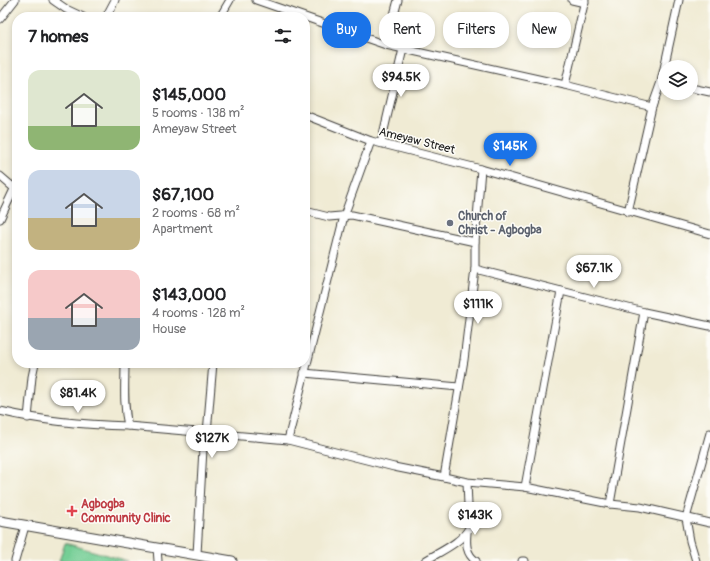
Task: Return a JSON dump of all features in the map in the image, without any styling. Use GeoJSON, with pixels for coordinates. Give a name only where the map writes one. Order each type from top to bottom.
{"type":"FeatureCollection","features":[{"type":"Feature","properties":{"kind":"street"},"geometry":{"type":"LineString","coordinates":[[0,20],[15,0]]}},
{"type":"Feature","properties":{"kind":"street"},"geometry":{"type":"LineString","coordinates":[[53,0],[72,12]]}},
{"type":"Feature","properties":{"kind":"street"},"geometry":{"type":"LineString","coordinates":[[109,12],[115,0]]}},
{"type":"Feature","properties":{"kind":"street"},"geometry":{"type":"LineString","coordinates":[[223,12],[230,0]]}},
{"type":"Feature","properties":{"kind":"street"},"geometry":{"type":"LineString","coordinates":[[256,0],[291,12]]}},
{"type":"Feature","properties":{"kind":"street"},"geometry":{"type":"LineString","coordinates":[[395,12],[398,0]]}},
{"type":"Feature","properties":{"kind":"street"},"geometry":{"type":"LineString","coordinates":[[564,85],[585,1],[572,0]]}},
{"type":"Feature","properties":{"kind":"street"},"geometry":{"type":"LineString","coordinates":[[667,60],[679,0]]}},
{"type":"Feature","properties":{"kind":"street"},"geometry":{"type":"LineString","coordinates":[[310,19],[379,43]]}},
{"type":"Feature","properties":{"kind":"street"},"geometry":{"type":"LineString","coordinates":[[399,48],[564,85],[652,107]]}},
{"type":"Feature","properties":{"kind":"street"},"geometry":{"type":"LineString","coordinates":[[381,143],[403,49]]}},
{"type":"Feature","properties":{"kind":"street"},"geometry":{"type":"LineString","coordinates":[[698,89],[710,92]]}},
{"type":"Feature","properties":{"kind":"street"},"geometry":{"type":"LineString","coordinates":[[628,212],[652,107],[658,93]]}},
{"type":"Feature","properties":{"kind":"street","name":"Ameyaw Street"},"geometry":{"type":"LineString","coordinates":[[310,117],[371,141],[481,169],[628,212],[710,234]]}},
{"type":"Feature","properties":{"kind":"street"},"geometry":{"type":"LineString","coordinates":[[310,349],[344,216],[371,141]]}},
{"type":"Feature","properties":{"kind":"street"},"geometry":{"type":"LineString","coordinates":[[444,477],[464,360],[474,269],[481,169]]}},
{"type":"Feature","properties":{"kind":"street"},"geometry":{"type":"LineString","coordinates":[[0,176],[12,184]]}},
{"type":"Feature","properties":{"kind":"street"},"geometry":{"type":"LineString","coordinates":[[0,219],[12,194]]}},
{"type":"Feature","properties":{"kind":"street"},"geometry":{"type":"LineString","coordinates":[[310,212],[329,216],[352,215],[475,242]]}},
{"type":"Feature","properties":{"kind":"street"},"geometry":{"type":"LineString","coordinates":[[474,269],[644,312],[710,326]]}},
{"type":"Feature","properties":{"kind":"street"},"geometry":{"type":"LineString","coordinates":[[525,487],[561,291]]}},
{"type":"Feature","properties":{"kind":"street"},"geometry":{"type":"LineString","coordinates":[[610,504],[644,312]]}},
{"type":"Feature","properties":{"kind":"street"},"geometry":{"type":"LineString","coordinates":[[28,418],[34,368]]}},
{"type":"Feature","properties":{"kind":"street"},"geometry":{"type":"LineString","coordinates":[[125,368],[124,396],[128,426]]}},
{"type":"Feature","properties":{"kind":"street"},"geometry":{"type":"LineString","coordinates":[[197,554],[204,449],[207,433],[213,368]]}},
{"type":"Feature","properties":{"kind":"street"},"geometry":{"type":"LineString","coordinates":[[288,440],[305,368]]}},
{"type":"Feature","properties":{"kind":"street"},"geometry":{"type":"LineString","coordinates":[[304,373],[459,387]]}},
{"type":"Feature","properties":{"kind":"street"},"geometry":{"type":"LineString","coordinates":[[0,411],[28,418],[288,440],[394,467],[467,482],[525,487],[610,504],[640,507],[710,523]]}},
{"type":"Feature","properties":{"kind":"street"},"geometry":{"type":"LineString","coordinates":[[696,561],[690,541],[686,518],[710,433]]}},
{"type":"Feature","properties":{"kind":"street"},"geometry":{"type":"LineString","coordinates":[[425,561],[454,543],[467,533],[470,528],[467,482]]}},
{"type":"Feature","properties":{"kind":"street"},"geometry":{"type":"LineString","coordinates":[[0,521],[197,554],[230,561]]}},
{"type":"Feature","properties":{"kind":"street"},"geometry":{"type":"LineString","coordinates":[[15,561],[25,526]]}},
{"type":"Feature","properties":{"kind":"street"},"geometry":{"type":"LineString","coordinates":[[467,533],[467,548],[472,558],[476,561]]}},
{"type":"Feature","properties":{"kind":"street"},"geometry":{"type":"LineString","coordinates":[[157,548],[158,561]]}},
{"type":"Feature","properties":{"kind":"green space"},"geometry":{"type":"Polygon","coordinates":[[[65,543],[128,561],[59,561],[65,543]]]}},
{"type":"Feature","properties":{"kind":"place","name":"Church of Christ - Agbogba"},"geometry":{"type":"Point","coordinates":[450,223]}},
{"type":"Feature","properties":{"kind":"place","name":"Agbogba Community Clinic"},"geometry":{"type":"Point","coordinates":[72,511]}}]}
